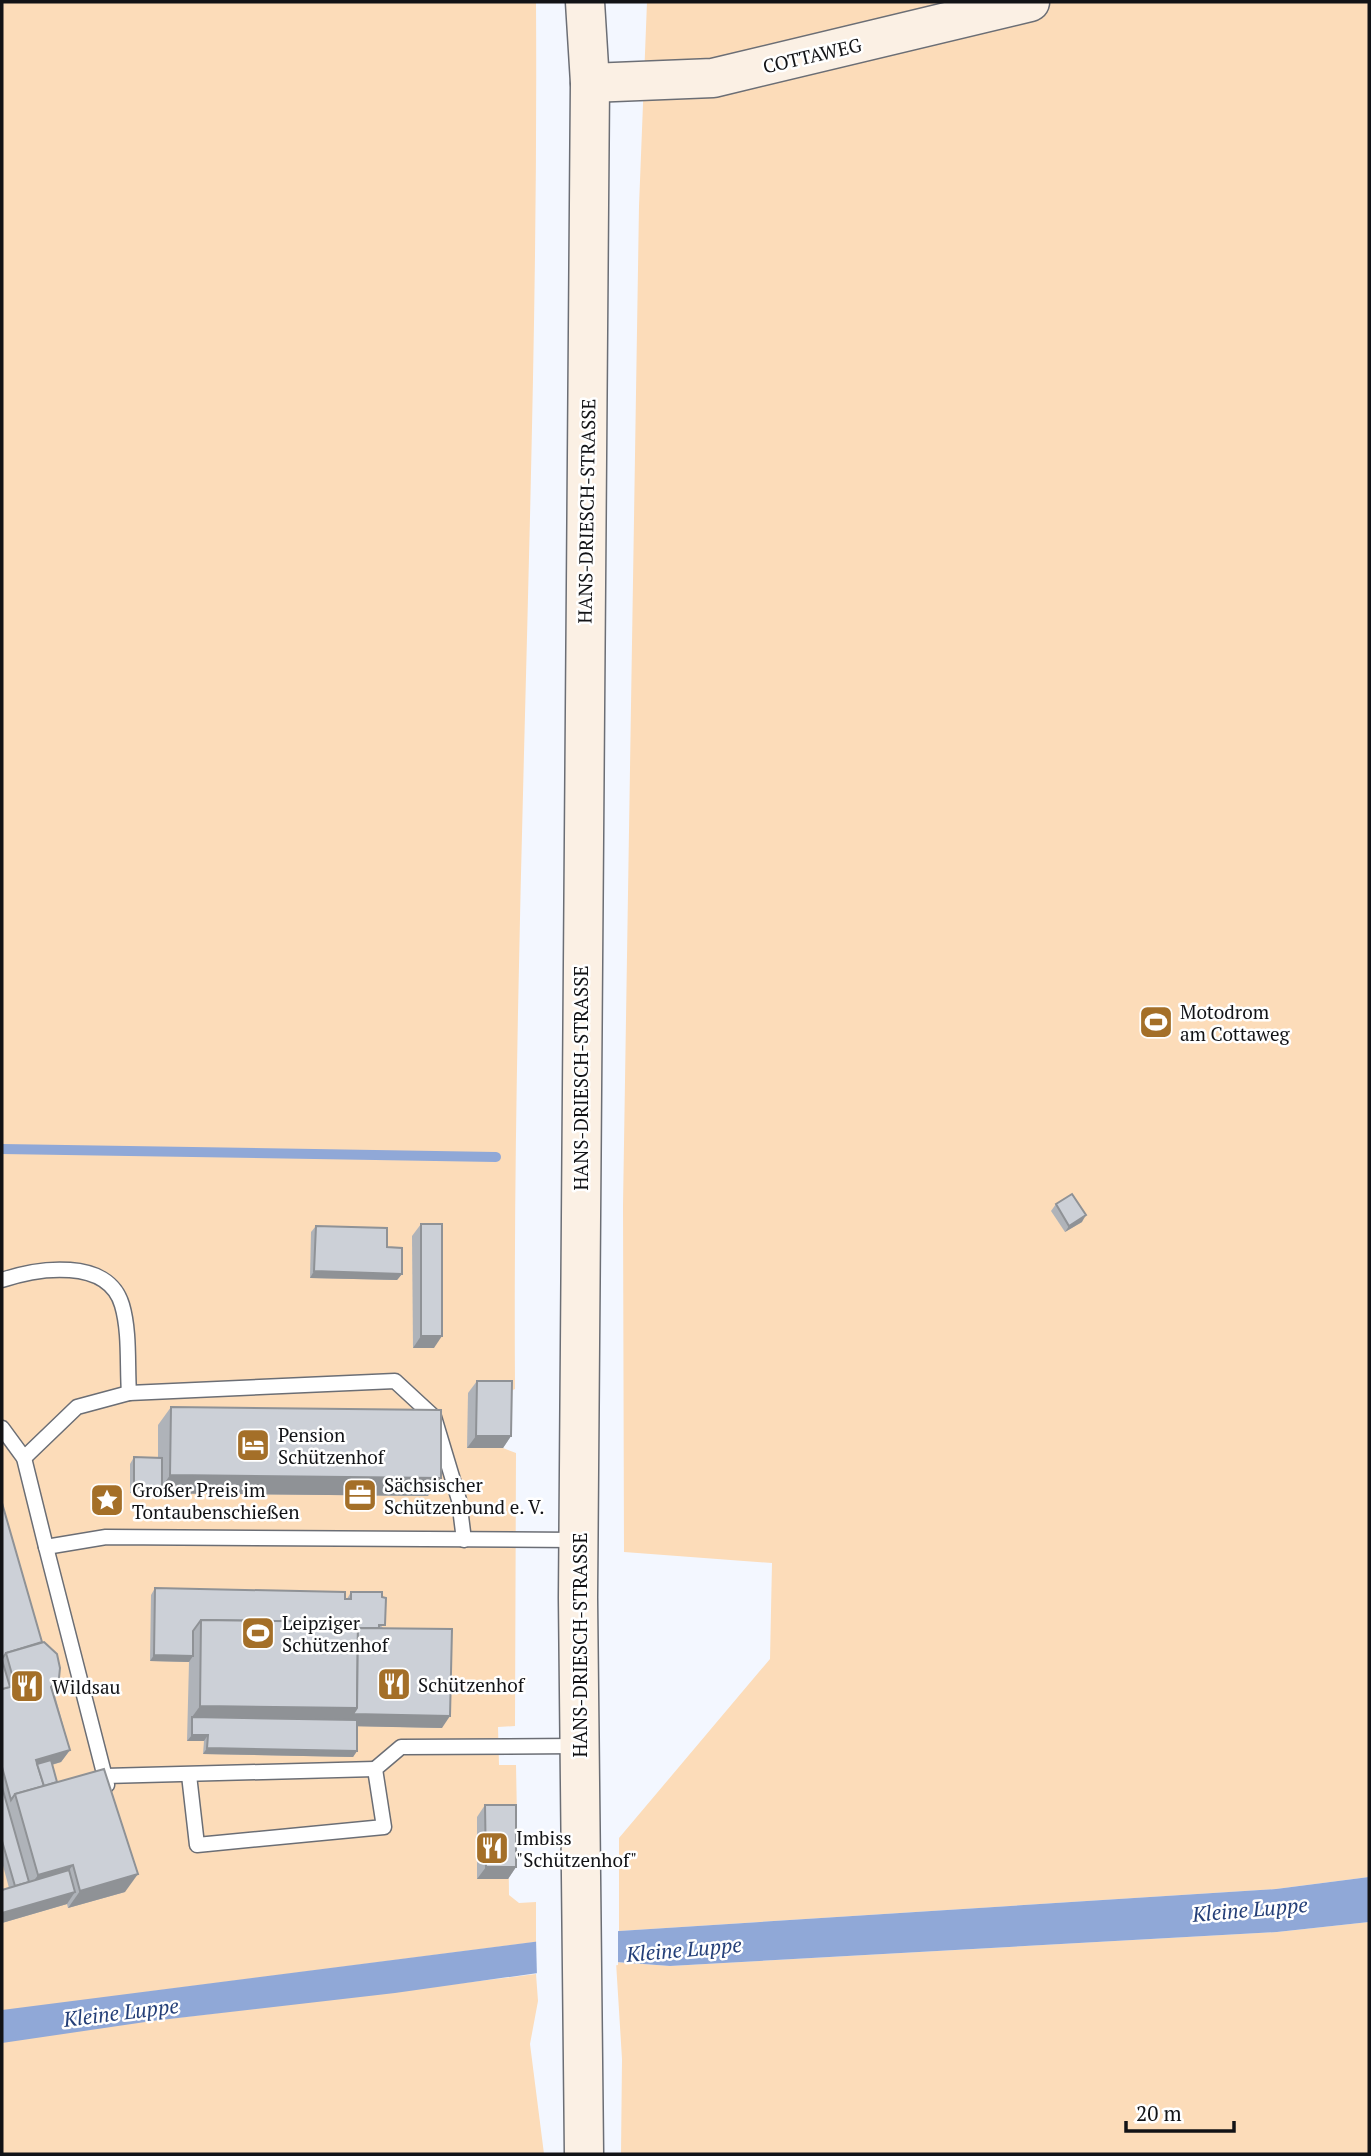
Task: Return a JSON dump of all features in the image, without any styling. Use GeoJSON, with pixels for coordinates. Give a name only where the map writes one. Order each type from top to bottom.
{"type":"FeatureCollection","features":[{"type":"Feature","properties":{"kind":"main road","name":"HANS-DRIESCH-STRASSE"},"geometry":{"type":"LineString","coordinates":[[583,2154],[578,1540],[590,82],[585,2]]}},
{"type":"Feature","properties":{"kind":"main road","name":"COTTAWEG"},"geometry":{"type":"LineString","coordinates":[[590,82],[713,78],[1030,2]]}},
{"type":"Feature","properties":{"kind":"lane"},"geometry":{"type":"LineString","coordinates":[[2,1280],[27,1271],[50,1268],[85,1273],[107,1282],[122,1304],[129,1393]]}},
{"type":"Feature","properties":{"kind":"lane"},"geometry":{"type":"LineString","coordinates":[[24,1458],[77,1407],[129,1393],[395,1381],[433,1417],[459,1500],[464,1540]]}},
{"type":"Feature","properties":{"kind":"lane"},"geometry":{"type":"LineString","coordinates":[[2,1428],[24,1458],[111,1802]]}},
{"type":"Feature","properties":{"kind":"lane"},"geometry":{"type":"LineString","coordinates":[[46,1547],[106,1537],[578,1540]]}},
{"type":"Feature","properties":{"kind":"lane"},"geometry":{"type":"LineString","coordinates":[[105,1776],[375,1769],[401,1746],[579,1746]]}},
{"type":"Feature","properties":{"kind":"lane"},"geometry":{"type":"LineString","coordinates":[[189,1775],[197,1844],[384,1827],[375,1769]]}},
{"type":"Feature","properties":{"kind":"shaded area"},"geometry":{"type":"Polygon","coordinates":[[[2,2],[536,2],[534,349],[517,1042],[515,1389],[504,1394],[503,1448],[516,1453],[515,1726],[498,1727],[499,1765],[516,1765],[517,1817],[508,1817],[509,1895],[519,1903],[536,1902],[536,1942],[146,1992],[152,2021],[536,1974],[538,2001],[530,2044],[544,2154],[2,2154],[2,2]]]}},
{"type":"Feature","properties":{"kind":"shaded area"},"geometry":{"type":"Polygon","coordinates":[[[647,2],[1369,2],[1369,1877],[1276,1889],[619,1931],[619,1838],[770,1659],[772,1563],[624,1552],[623,1206],[639,206],[647,2]]]}},
{"type":"Feature","properties":{"kind":"shaded area"},"geometry":{"type":"Polygon","coordinates":[[[1369,1922],[1369,2154],[621,2154],[622,2059],[616,1962],[670,1966],[1277,1932],[1369,1922]]]}},
{"type":"Feature","properties":{"kind":"water","name":"Kleine Luppe"},"geometry":{"type":"Polygon","coordinates":[[[1369,1877],[1369,1922],[1277,1932],[670,1966],[616,1962],[395,1993],[152,2021],[2,2043],[2,2010],[619,1931],[1276,1889],[1369,1877]]]}},
{"type":"Feature","properties":{"kind":"pier"},"geometry":{"type":"Polygon","coordinates":[[[618,1928],[618,1965],[537,1977],[536,1938],[618,1928]]]}},
{"type":"Feature","properties":{"kind":"building"},"geometry":{"type":"Polygon","coordinates":[[[1072,1194],[1086,1215],[1069,1226],[1056,1204],[1072,1194]]]}},
{"type":"Feature","properties":{"kind":"building"},"geometry":{"type":"Polygon","coordinates":[[[421,1224],[442,1224],[442,1336],[421,1336],[421,1224]]]}},
{"type":"Feature","properties":{"kind":"building"},"geometry":{"type":"Polygon","coordinates":[[[316,1226],[387,1228],[387,1247],[402,1248],[402,1274],[314,1271],[316,1226]]]}},
{"type":"Feature","properties":{"kind":"building"},"geometry":{"type":"Polygon","coordinates":[[[477,1381],[512,1381],[511,1436],[476,1436],[477,1381]]]}},
{"type":"Feature","properties":{"kind":"building"},"geometry":{"type":"Polygon","coordinates":[[[171,1407],[441,1410],[441,1478],[170,1475],[171,1407]]]}},
{"type":"Feature","properties":{"kind":"building"},"geometry":{"type":"Polygon","coordinates":[[[134,1457],[162,1458],[162,1487],[134,1487],[134,1457]]]}},
{"type":"Feature","properties":{"kind":"building"},"geometry":{"type":"Polygon","coordinates":[[[2,1503],[42,1642],[6,1653],[2,1659],[2,1503]]]}},
{"type":"Feature","properties":{"kind":"building"},"geometry":{"type":"Polygon","coordinates":[[[155,1588],[345,1592],[345,1599],[351,1599],[351,1592],[382,1592],[382,1597],[386,1598],[385,1625],[379,1625],[379,1628],[358,1628],[358,1622],[201,1620],[193,1631],[193,1656],[154,1655],[155,1588]]]}},
{"type":"Feature","properties":{"kind":"building"},"geometry":{"type":"Polygon","coordinates":[[[201,1620],[358,1622],[357,1708],[200,1706],[201,1620]]]}},
{"type":"Feature","properties":{"kind":"building","name":"Schützenhof"},"geometry":{"type":"Polygon","coordinates":[[[358,1628],[452,1629],[450,1716],[353,1714],[357,1708],[358,1628]]]}},
{"type":"Feature","properties":{"kind":"building"},"geometry":{"type":"Polygon","coordinates":[[[44,1642],[57,1654],[59,1678],[51,1687],[70,1750],[36,1760],[44,1786],[15,1794],[11,1800],[2,1767],[2,1689],[15,1685],[6,1653],[44,1642]]]}},
{"type":"Feature","properties":{"kind":"building"},"geometry":{"type":"Polygon","coordinates":[[[2,1660],[10,1687],[2,1689],[2,1660]]]}},
{"type":"Feature","properties":{"kind":"building"},"geometry":{"type":"Polygon","coordinates":[[[192,1717],[357,1720],[357,1751],[207,1748],[208,1735],[192,1735],[192,1717]]]}},
{"type":"Feature","properties":{"kind":"building"},"geometry":{"type":"Polygon","coordinates":[[[51,1760],[57,1782],[44,1786],[37,1764],[51,1760]]]}},
{"type":"Feature","properties":{"kind":"building"},"geometry":{"type":"Polygon","coordinates":[[[104,1769],[138,1874],[80,1891],[73,1865],[38,1875],[15,1794],[104,1769]]]}},
{"type":"Feature","properties":{"kind":"building"},"geometry":{"type":"Polygon","coordinates":[[[2,1787],[29,1882],[15,1886],[2,1841],[2,1787]]]}},
{"type":"Feature","properties":{"kind":"building"},"geometry":{"type":"Polygon","coordinates":[[[485,1805],[516,1805],[516,1867],[486,1867],[485,1805]]]}},
{"type":"Feature","properties":{"kind":"building"},"geometry":{"type":"Polygon","coordinates":[[[69,1870],[75,1892],[2,1913],[2,1890],[69,1870]]]}},
{"type":"Feature","properties":{"kind":"waterway"},"geometry":{"type":"LineString","coordinates":[[2,1149],[496,1157]]}},
{"type":"Feature","properties":{"kind":"place","name":"Motodrom am Cottaweg"},"geometry":{"type":"Point","coordinates":[1156,1022]}},
{"type":"Feature","properties":{"kind":"place","name":"Pension Schützenhof"},"geometry":{"type":"Point","coordinates":[253,1445]}},
{"type":"Feature","properties":{"kind":"place","name":"Sächsischer Schützenbund e. V."},"geometry":{"type":"Point","coordinates":[360,1495]}},
{"type":"Feature","properties":{"kind":"place","name":"Großer Preis im Tontaubenschießen"},"geometry":{"type":"Point","coordinates":[107,1500]}},
{"type":"Feature","properties":{"kind":"place","name":"Leipziger Schützenhof"},"geometry":{"type":"Point","coordinates":[258,1633]}},
{"type":"Feature","properties":{"kind":"place","name":"Schützenhof"},"geometry":{"type":"Point","coordinates":[394,1684]}},
{"type":"Feature","properties":{"kind":"place","name":"Wildsau"},"geometry":{"type":"Point","coordinates":[27,1686]}},
{"type":"Feature","properties":{"kind":"place","name":"Imbiss \"Schützenhof\""},"geometry":{"type":"Point","coordinates":[492,1848]}}]}
